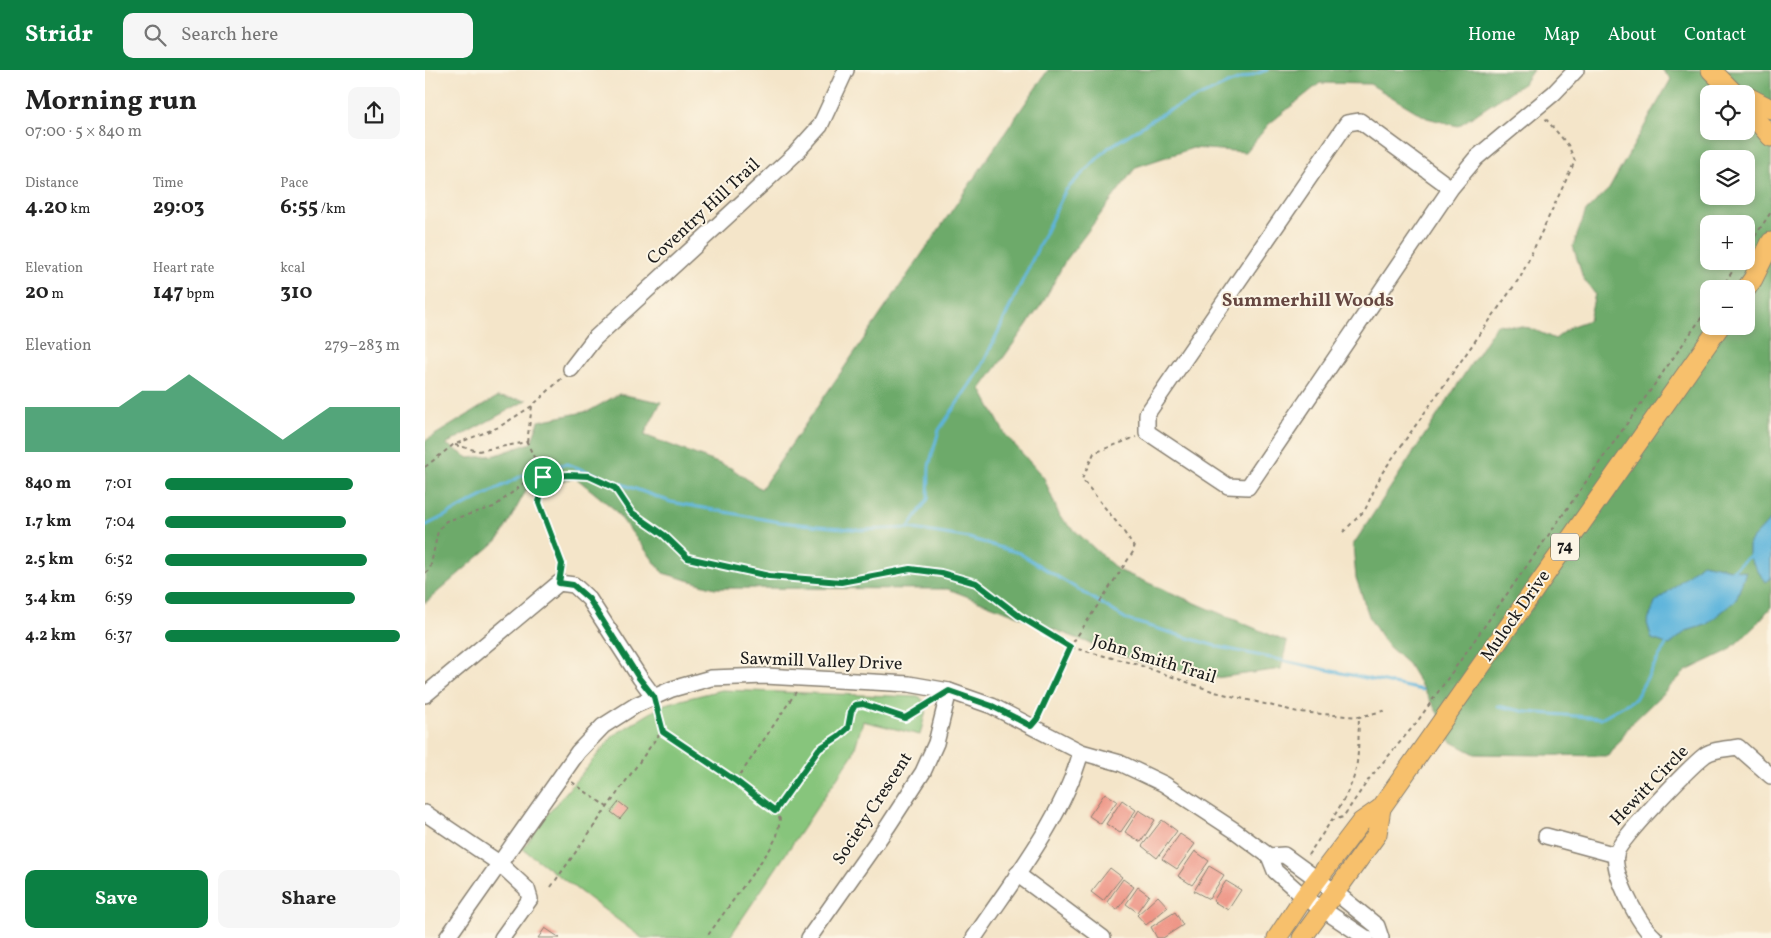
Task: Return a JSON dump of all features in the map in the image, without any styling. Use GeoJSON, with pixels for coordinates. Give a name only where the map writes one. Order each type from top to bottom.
{"type":"FeatureCollection","features":[{"type":"Feature","properties":{"kind":"main road"},"geometry":{"type":"LineString","coordinates":[[1711,70],[1729,85]]}},
{"type":"Feature","properties":{"kind":"main road"},"geometry":{"type":"LineString","coordinates":[[1755,101],[1771,109]]}},
{"type":"Feature","properties":{"kind":"main road"},"geometry":{"type":"LineString","coordinates":[[1755,118],[1771,136]]}},
{"type":"Feature","properties":{"kind":"main road"},"geometry":{"type":"LineString","coordinates":[[1752,280],[1771,242]]}},
{"type":"Feature","properties":{"kind":"main road"},"geometry":{"type":"LineString","coordinates":[[1754,280],[1771,263]]}},
{"type":"Feature","properties":{"kind":"main road","name":"Mulock Drive"},"geometry":{"type":"LineString","coordinates":[[1277,938],[1317,879],[1361,822],[1381,808],[1714,335]]}},
{"type":"Feature","properties":{"kind":"main road","name":"Mulock Drive"},"geometry":{"type":"LineString","coordinates":[[1302,938],[1377,834],[1381,808]]}},
{"type":"Feature","properties":{"kind":"street","name":"Coventry Hill Trail"},"geometry":{"type":"LineString","coordinates":[[571,369],[594,339],[794,155],[814,134],[824,118],[846,70]]}},
{"type":"Feature","properties":{"kind":"street"},"geometry":{"type":"LineString","coordinates":[[1451,188],[1360,121],[1347,123],[1147,414],[1147,432],[1228,486],[1248,487],[1451,188],[1476,158],[1554,93],[1576,70]]}},
{"type":"Feature","properties":{"kind":"street"},"geometry":{"type":"LineString","coordinates":[[425,695],[559,583],[573,585],[589,599],[639,678],[654,697]]}},
{"type":"Feature","properties":{"kind":"street","name":"Sawmill Valley Drive"},"geometry":{"type":"LineString","coordinates":[[447,938],[579,752],[603,726],[635,705],[671,689],[711,678],[765,676],[909,684],[949,691],[992,706],[1081,752],[1120,763],[1164,784],[1234,830],[1269,856],[1275,872],[1304,897],[1366,938]]}},
{"type":"Feature","properties":{"kind":"street","name":"Society Crescent"},"geometry":{"type":"LineString","coordinates":[[809,938],[888,826],[923,772],[936,743],[949,691]]}},
{"type":"Feature","properties":{"kind":"street","name":"Hewitt Circle"},"geometry":{"type":"LineString","coordinates":[[1655,938],[1637,917],[1626,894],[1621,881],[1616,855],[1619,845],[1707,754],[1738,748],[1771,776]]}},
{"type":"Feature","properties":{"kind":"street"},"geometry":{"type":"LineString","coordinates":[[973,938],[1051,821],[1075,774],[1081,752]]}},
{"type":"Feature","properties":{"kind":"street"},"geometry":{"type":"LineString","coordinates":[[425,813],[499,863],[527,889],[530,899],[502,938]]}},
{"type":"Feature","properties":{"kind":"street"},"geometry":{"type":"LineString","coordinates":[[1546,836],[1616,855]]}},
{"type":"Feature","properties":{"kind":"street","name":"Sawmill Valley Drive"},"geometry":{"type":"LineString","coordinates":[[1269,856],[1283,855],[1335,892],[1377,926],[1381,938]]}},
{"type":"Feature","properties":{"kind":"street"},"geometry":{"type":"LineString","coordinates":[[1017,874],[1103,938]]}},
{"type":"Feature","properties":{"kind":"path"},"geometry":{"type":"LineString","coordinates":[[1343,532],[1365,510],[1382,473],[1521,276],[1575,161],[1568,145],[1536,108]]}},
{"type":"Feature","properties":{"kind":"path"},"geometry":{"type":"LineString","coordinates":[[1755,236],[1771,212]]}},
{"type":"Feature","properties":{"kind":"path"},"geometry":{"type":"LineString","coordinates":[[1331,820],[1343,816],[1369,779],[1417,722],[1700,319]]}},
{"type":"Feature","properties":{"kind":"path"},"geometry":{"type":"LineString","coordinates":[[425,467],[453,445],[499,427],[532,406],[571,369]]}},
{"type":"Feature","properties":{"kind":"path"},"geometry":{"type":"LineString","coordinates":[[532,406],[527,442],[543,477],[539,503],[562,564],[559,583]]}},
{"type":"Feature","properties":{"kind":"path"},"geometry":{"type":"LineString","coordinates":[[1031,726],[1037,719],[1070,647],[1135,549],[1122,529],[1082,479],[1095,453],[1147,432]]}},
{"type":"Feature","properties":{"kind":"path"},"geometry":{"type":"LineString","coordinates":[[453,445],[478,451],[527,442]]}},
{"type":"Feature","properties":{"kind":"path","name":"John Smith Trail"},"geometry":{"type":"LineString","coordinates":[[425,573],[429,568],[438,531],[446,522],[494,507],[528,480],[568,475],[589,476],[615,488],[631,512],[664,535],[688,558],[769,576],[841,582],[910,569],[941,573],[976,583],[1019,616],[1070,647],[1139,664],[1215,692],[1298,712],[1359,717],[1387,710]]}},
{"type":"Feature","properties":{"kind":"path"},"geometry":{"type":"LineString","coordinates":[[736,781],[805,679]]}},
{"type":"Feature","properties":{"kind":"path"},"geometry":{"type":"LineString","coordinates":[[775,811],[819,749],[848,728],[851,712],[855,705],[863,704],[905,718],[949,691]]}},
{"type":"Feature","properties":{"kind":"path"},"geometry":{"type":"LineString","coordinates":[[654,697],[663,732],[736,781],[775,811],[780,819],[777,836],[770,849],[706,938]]}},
{"type":"Feature","properties":{"kind":"path"},"geometry":{"type":"LineString","coordinates":[[1308,855],[1331,820],[1352,781],[1357,762],[1359,717]]}},
{"type":"Feature","properties":{"kind":"path"},"geometry":{"type":"LineString","coordinates":[[551,887],[657,736],[663,732]]}},
{"type":"Feature","properties":{"kind":"path"},"geometry":{"type":"LineString","coordinates":[[569,780],[607,807]]}},
{"type":"Feature","properties":{"kind":"green space"},"geometry":{"type":"Polygon","coordinates":[[[1048,70],[1533,70],[1524,83],[1458,126],[1427,118],[1370,84],[1320,83],[1269,124],[1246,152],[1193,148],[1136,167],[1064,263],[1044,301],[981,389],[1005,434],[1044,478],[1060,517],[1118,570],[1287,642],[1281,669],[1216,678],[1139,662],[948,589],[715,588],[663,573],[614,509],[576,478],[528,487],[500,538],[425,603],[425,441],[497,397],[527,400],[446,444],[469,458],[496,455],[531,443],[539,421],[589,411],[619,394],[661,402],[644,435],[731,468],[761,489],[1048,70]]]}},
{"type":"Feature","properties":{"kind":"green space"},"geometry":{"type":"Polygon","coordinates":[[[1662,70],[1771,70],[1771,607],[1755,626],[1728,651],[1686,671],[1630,725],[1609,756],[1475,754],[1450,741],[1445,725],[1408,664],[1386,644],[1370,619],[1356,578],[1353,545],[1497,324],[1530,328],[1555,339],[1572,326],[1589,320],[1595,294],[1583,278],[1573,246],[1586,211],[1609,189],[1671,79],[1662,70]]]}},
{"type":"Feature","properties":{"kind":"green space"},"geometry":{"type":"Polygon","coordinates":[[[721,690],[920,697],[927,706],[920,735],[863,721],[853,754],[729,938],[642,938],[523,849],[547,815],[614,735],[665,704],[721,690]]]}},
{"type":"Feature","properties":{"kind":"water"},"geometry":{"type":"Polygon","coordinates":[[[1771,519],[1771,578],[1765,582],[1749,557],[1749,542],[1771,519]]]}},
{"type":"Feature","properties":{"kind":"water"},"geometry":{"type":"Polygon","coordinates":[[[1702,563],[1746,572],[1736,600],[1706,625],[1686,631],[1670,645],[1652,639],[1647,623],[1655,603],[1702,563]]]}},
{"type":"Feature","properties":{"kind":"building"},"geometry":{"type":"Polygon","coordinates":[[[1105,793],[1117,801],[1101,824],[1089,816],[1105,793]]]}},
{"type":"Feature","properties":{"kind":"building"},"geometry":{"type":"Polygon","coordinates":[[[1122,800],[1136,810],[1120,833],[1106,824],[1122,800]]]}},
{"type":"Feature","properties":{"kind":"building"},"geometry":{"type":"Polygon","coordinates":[[[619,802],[628,809],[620,819],[611,812],[619,802]]]}},
{"type":"Feature","properties":{"kind":"building"},"geometry":{"type":"Polygon","coordinates":[[[1139,810],[1155,820],[1141,842],[1125,832],[1139,810]]]}},
{"type":"Feature","properties":{"kind":"building"},"geometry":{"type":"Polygon","coordinates":[[[1162,820],[1177,831],[1157,858],[1142,846],[1162,820]]]}},
{"type":"Feature","properties":{"kind":"building"},"geometry":{"type":"Polygon","coordinates":[[[1180,834],[1195,844],[1177,869],[1162,859],[1180,834]]]}},
{"type":"Feature","properties":{"kind":"building"},"geometry":{"type":"Polygon","coordinates":[[[1195,851],[1209,861],[1192,885],[1178,876],[1195,851]]]}},
{"type":"Feature","properties":{"kind":"building"},"geometry":{"type":"Polygon","coordinates":[[[1209,866],[1224,875],[1209,899],[1194,891],[1209,866]]]}},
{"type":"Feature","properties":{"kind":"building"},"geometry":{"type":"Polygon","coordinates":[[[1110,868],[1122,877],[1103,901],[1091,892],[1110,868]]]}},
{"type":"Feature","properties":{"kind":"building"},"geometry":{"type":"Polygon","coordinates":[[[1123,879],[1134,887],[1117,910],[1107,902],[1123,879]]]}},
{"type":"Feature","properties":{"kind":"building"},"geometry":{"type":"Polygon","coordinates":[[[1226,881],[1241,890],[1228,910],[1213,901],[1226,881]]]}},
{"type":"Feature","properties":{"kind":"building"},"geometry":{"type":"Polygon","coordinates":[[[1138,887],[1149,895],[1137,912],[1126,904],[1138,887]]]}},
{"type":"Feature","properties":{"kind":"building"},"geometry":{"type":"Polygon","coordinates":[[[1158,896],[1168,907],[1146,925],[1137,915],[1158,896]]]}},
{"type":"Feature","properties":{"kind":"building"},"geometry":{"type":"Polygon","coordinates":[[[1175,912],[1183,925],[1163,938],[1157,938],[1151,927],[1175,912]]]}},
{"type":"Feature","properties":{"kind":"building"},"geometry":{"type":"Polygon","coordinates":[[[545,928],[560,938],[538,938],[545,928]]]}},
{"type":"Feature","properties":{"kind":"waterway"},"geometry":{"type":"LineString","coordinates":[[908,528],[928,499],[929,466],[939,430],[981,368],[1065,191],[1108,148],[1163,113],[1232,82],[1267,70]]}},
{"type":"Feature","properties":{"kind":"waterway"},"geometry":{"type":"LineString","coordinates":[[425,526],[537,468],[567,464],[671,502],[779,522],[861,530],[908,528],[969,538],[1019,553],[1128,620],[1219,647],[1422,690]]}},
{"type":"Feature","properties":{"kind":"waterway"},"geometry":{"type":"LineString","coordinates":[[1732,571],[1752,554]]}},
{"type":"Feature","properties":{"kind":"waterway"},"geometry":{"type":"LineString","coordinates":[[1498,706],[1527,712],[1601,718],[1635,699],[1668,641]]}},
{"type":"Feature","properties":{"kind":"district","name":"Summerhill Woods"},"geometry":{"type":"Point","coordinates":[1308,301]}},
{"type":"Feature","properties":{"kind":"route"},"geometry":{"type":"LineString","coordinates":[[589,476],[615,488],[631,512],[664,535],[688,558],[769,576],[841,582],[910,569],[941,573],[976,583],[1019,616],[1070,647],[1037,719],[1031,726],[992,706],[949,691],[905,718],[863,704],[855,705],[851,712],[848,728],[819,749],[775,811],[736,781],[663,732],[654,697],[639,678],[589,599],[573,585],[559,583],[562,564],[539,503],[543,477],[589,476]]}}]}
